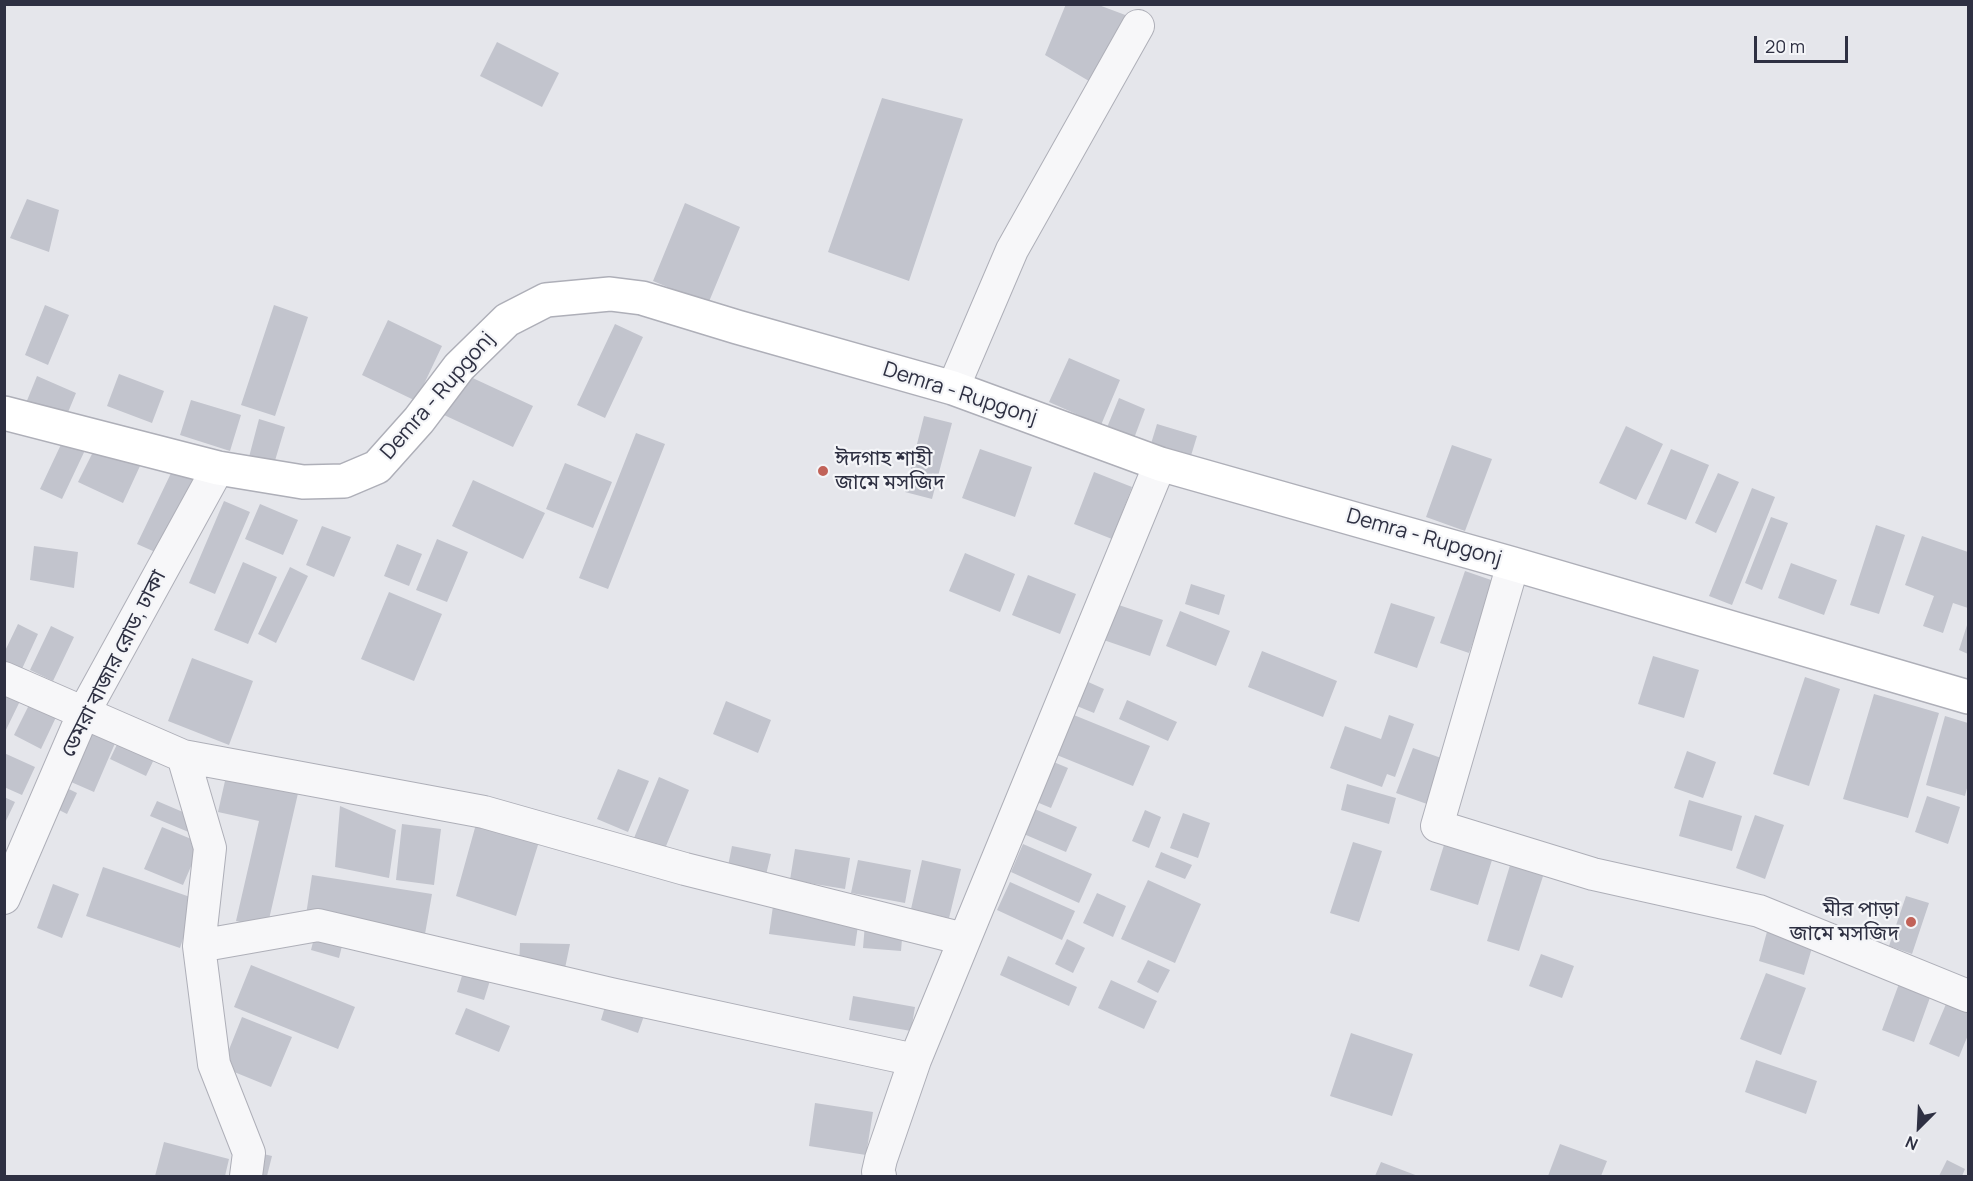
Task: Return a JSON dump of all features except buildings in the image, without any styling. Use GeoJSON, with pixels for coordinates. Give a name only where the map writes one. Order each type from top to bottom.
{"type":"FeatureCollection","features":[{"type":"Feature","properties":{"kind":"street"},"geometry":{"type":"LineString","coordinates":[[953,388],[1012,250],[1138,26]]}},
{"type":"Feature","properties":{"kind":"street","name":"Demra - Rupgonj"},"geometry":{"type":"LineString","coordinates":[[4,412],[218,468],[303,482],[344,481],[377,467],[419,420],[459,367],[507,320],[546,300],[610,294],[642,298],[953,388],[1160,464],[1968,697]]}},
{"type":"Feature","properties":{"kind":"street"},"geometry":{"type":"LineString","coordinates":[[880,1176],[878,1172],[915,1060],[1160,464]]}},
{"type":"Feature","properties":{"kind":"street","name":"ডেমরা বাজার রোড, ঢাকা"},"geometry":{"type":"LineString","coordinates":[[5,897],[84,712],[218,468]]}},
{"type":"Feature","properties":{"kind":"street"},"geometry":{"type":"LineString","coordinates":[[1513,564],[1437,826],[1593,874],[1759,911],[1968,996]]}},
{"type":"Feature","properties":{"kind":"street"},"geometry":{"type":"LineString","coordinates":[[4,678],[183,756],[484,812],[685,868],[964,939]]}},
{"type":"Feature","properties":{"kind":"street"},"geometry":{"type":"LineString","coordinates":[[183,756],[210,848],[199,946],[214,1064],[249,1153],[246,1176]]}},
{"type":"Feature","properties":{"kind":"street"},"geometry":{"type":"LineString","coordinates":[[199,946],[318,925],[611,994],[915,1060]]}},
{"type":"Feature","properties":{"kind":"place","name":"ঈদগাহ শাহী জামে মসজিদ"},"geometry":{"type":"Point","coordinates":[823,471]}},
{"type":"Feature","properties":{"kind":"place","name":"মীর পাড়া জামে মসজিদ"},"geometry":{"type":"Point","coordinates":[1911,922]}}]}
